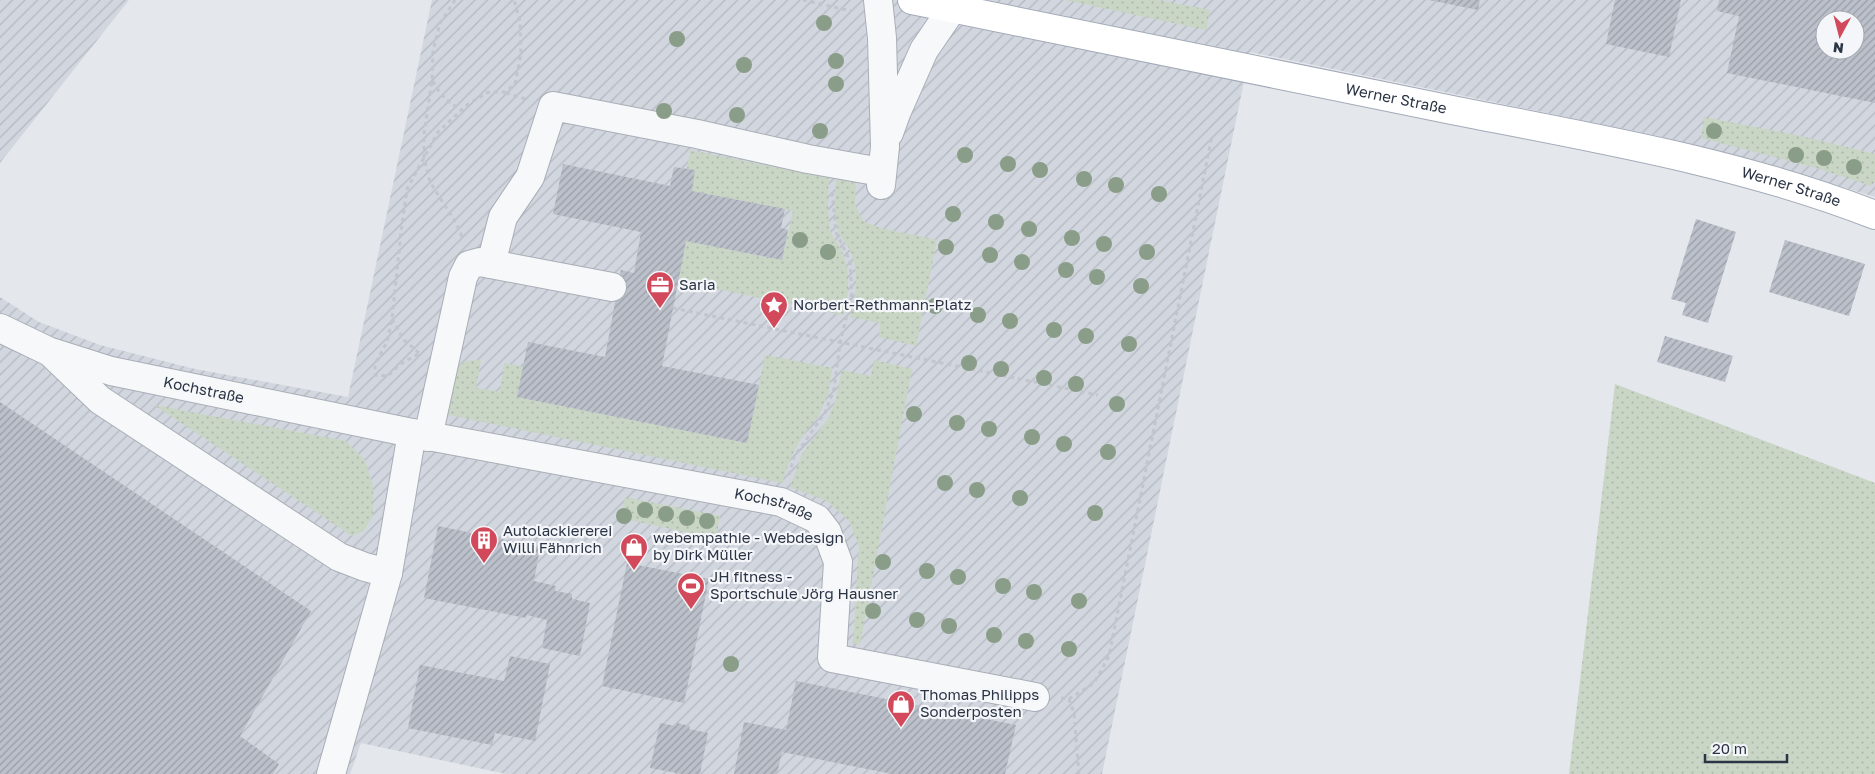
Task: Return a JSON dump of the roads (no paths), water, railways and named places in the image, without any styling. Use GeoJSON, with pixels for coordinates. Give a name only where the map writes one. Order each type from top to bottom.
{"type":"FeatureCollection","features":[{"type":"Feature","properties":{"kind":"main road","name":"Werner Straße"},"geometry":{"type":"LineString","coordinates":[[912,0],[951,4],[1653,149],[1758,176],[1833,198],[1875,215]]}},
{"type":"Feature","properties":{"kind":"street"},"geometry":{"type":"LineString","coordinates":[[878,0],[882,38],[882,168]]}},
{"type":"Feature","properties":{"kind":"street"},"geometry":{"type":"LineString","coordinates":[[882,168],[897,111],[924,50],[951,4]]}},
{"type":"Feature","properties":{"kind":"street"},"geometry":{"type":"LineString","coordinates":[[331,774],[388,573],[420,435],[463,277],[480,265],[503,217],[530,177],[553,106],[697,134],[834,164],[882,168]]}},
{"type":"Feature","properties":{"kind":"street"},"geometry":{"type":"LineString","coordinates":[[480,265],[612,287]]}},
{"type":"Feature","properties":{"kind":"street","name":"Kochstraße"},"geometry":{"type":"LineString","coordinates":[[0,328],[48,351],[111,371],[420,435],[781,502],[817,519],[827,532],[838,562],[832,658],[1035,697]]}},
{"type":"Feature","properties":{"kind":"street"},"geometry":{"type":"LineString","coordinates":[[48,351],[100,400],[339,558],[388,573]]}},
{"type":"Feature","properties":{"kind":"place","name":"Saria"},"geometry":{"type":"Point","coordinates":[660,309]}},
{"type":"Feature","properties":{"kind":"place","name":"Norbert-Rethmann-Platz"},"geometry":{"type":"Point","coordinates":[774,329]}},
{"type":"Feature","properties":{"kind":"place","name":"Autolackiererei Willi Fähnrich"},"geometry":{"type":"Point","coordinates":[484,564]}},
{"type":"Feature","properties":{"kind":"place","name":"webempathie - Webdesign by Dirk Müller"},"geometry":{"type":"Point","coordinates":[634,571]}},
{"type":"Feature","properties":{"kind":"place","name":"JH fitness - Sportschule Jörg Hausner"},"geometry":{"type":"Point","coordinates":[691,610]}},
{"type":"Feature","properties":{"kind":"place","name":"Thomas Philipps Sonderposten"},"geometry":{"type":"Point","coordinates":[901,728]}}]}
